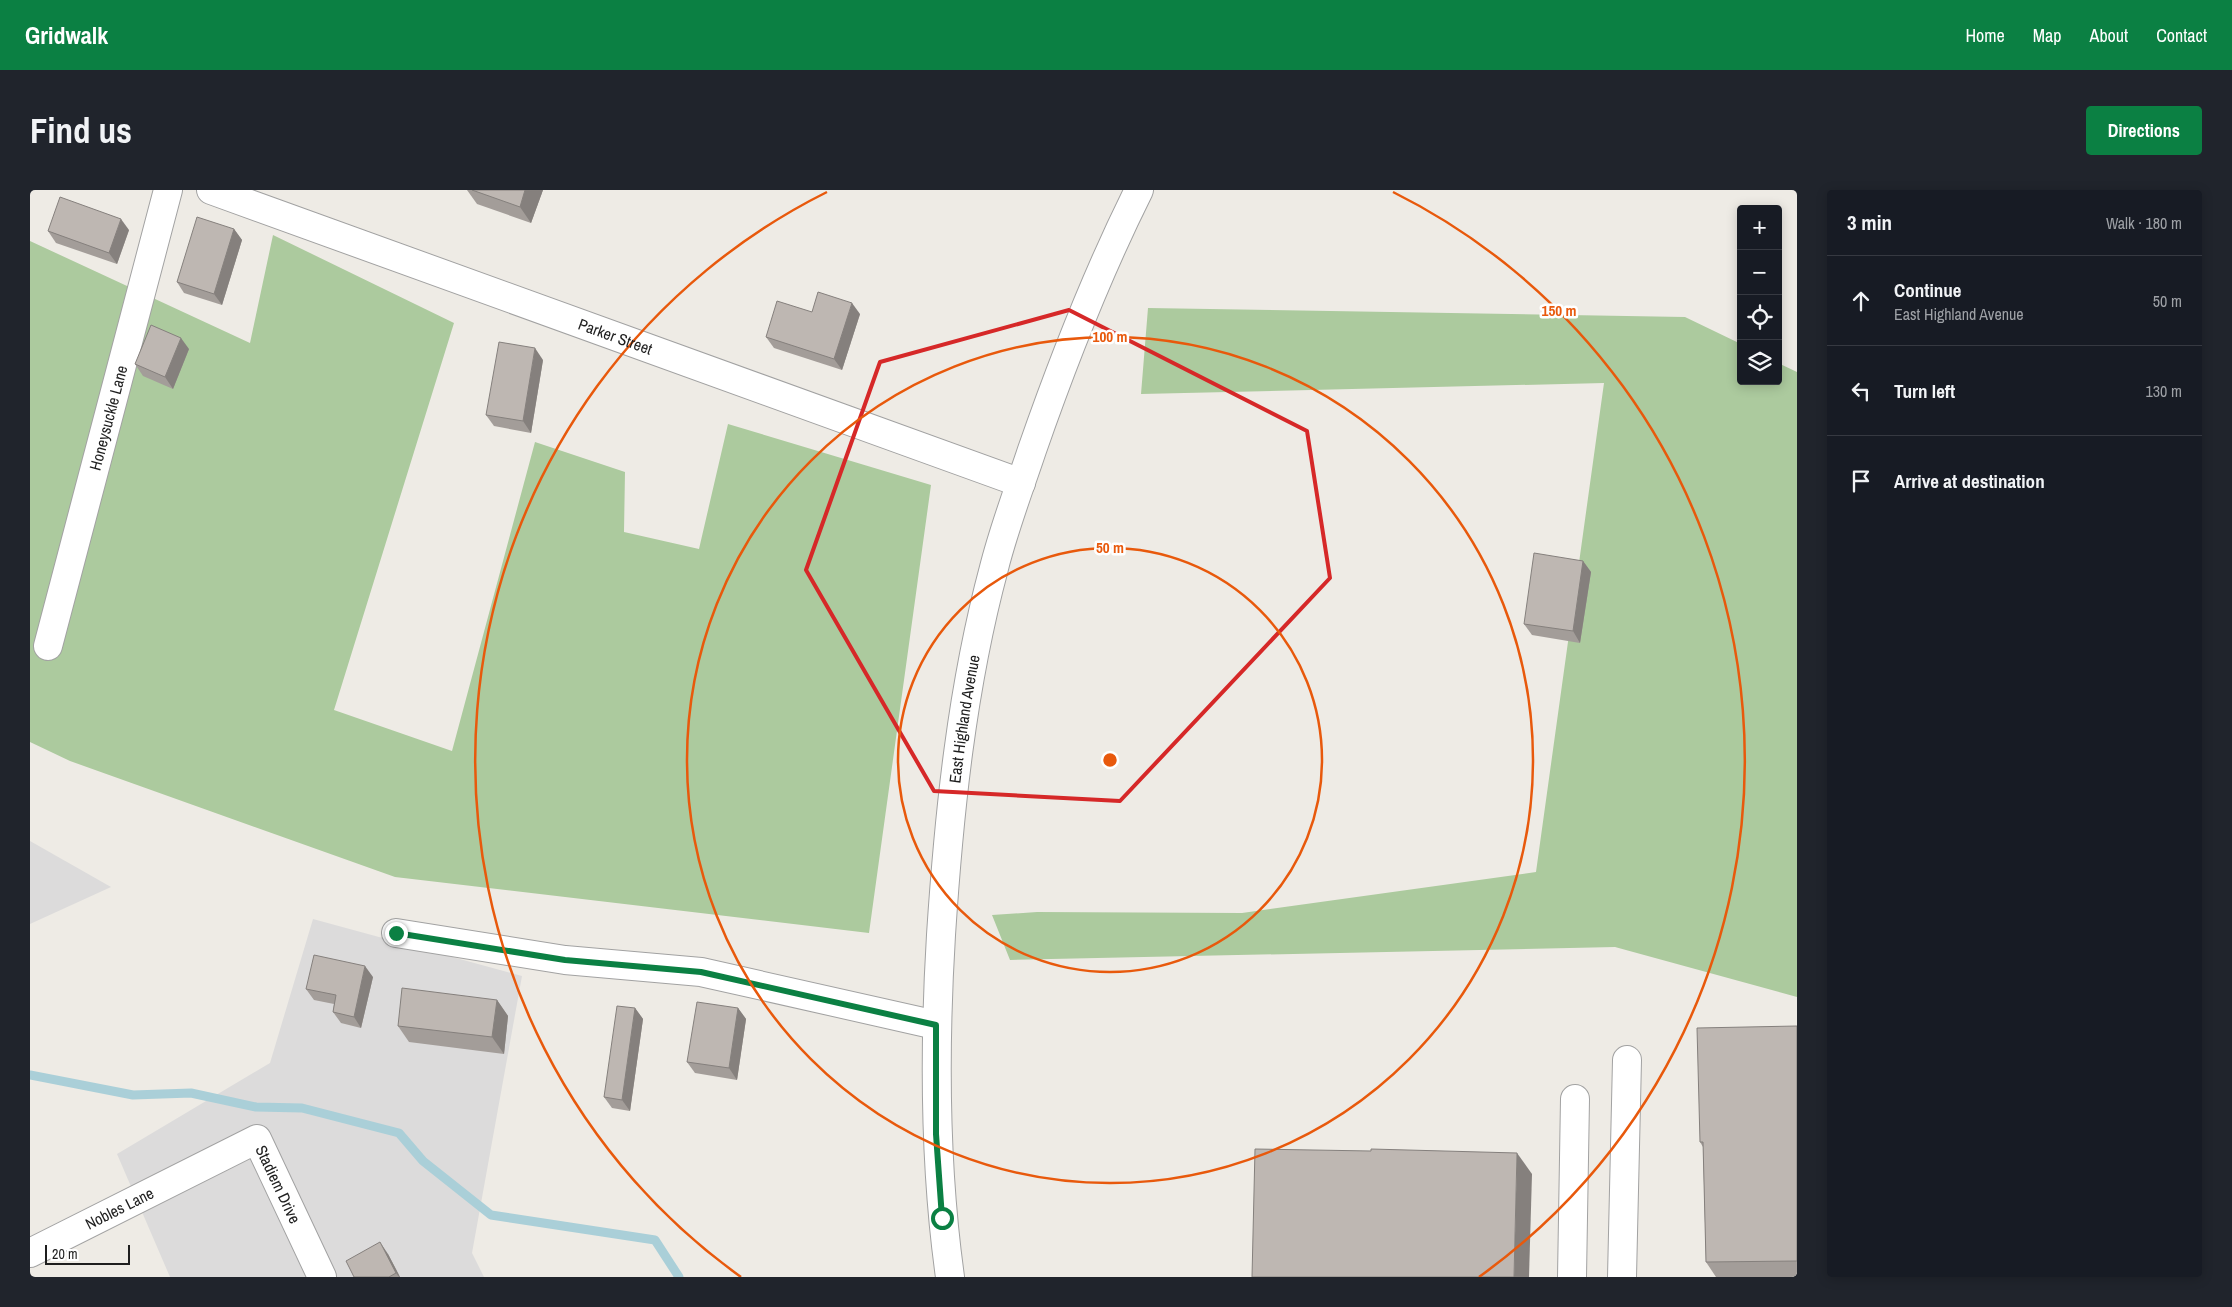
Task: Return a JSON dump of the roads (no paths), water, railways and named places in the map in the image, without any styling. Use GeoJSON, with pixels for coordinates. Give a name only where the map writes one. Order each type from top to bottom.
{"type":"FeatureCollection","features":[{"type":"Feature","properties":{"kind":"street","name":"Honeysuckle Lane"},"geometry":{"type":"LineString","coordinates":[[48,646],[168,190]]}},
{"type":"Feature","properties":{"kind":"street","name":"Parker Street"},"geometry":{"type":"LineString","coordinates":[[211,190],[1021,483]]}},
{"type":"Feature","properties":{"kind":"street","name":"East Highland Avenue"},"geometry":{"type":"LineString","coordinates":[[950,1277],[942,1218],[936,1134],[936,1025],[946,862],[960,741],[994,567],[1021,483],[1047,408],[1108,251],[1139,190]]}},
{"type":"Feature","properties":{"kind":"street"},"geometry":{"type":"LineString","coordinates":[[396,933],[565,960],[701,972],[936,1025]]}},
{"type":"Feature","properties":{"kind":"street"},"geometry":{"type":"LineString","coordinates":[[1622,1277],[1627,1060]]}},
{"type":"Feature","properties":{"kind":"street"},"geometry":{"type":"LineString","coordinates":[[1572,1277],[1575,1099]]}},
{"type":"Feature","properties":{"kind":"street","name":"Stadiem Drive"},"geometry":{"type":"LineString","coordinates":[[182,1177],[257,1139],[322,1277]]}},
{"type":"Feature","properties":{"kind":"street","name":"Nobles Lane"},"geometry":{"type":"LineString","coordinates":[[30,1253],[182,1177]]}},
{"type":"Feature","properties":{"kind":"waterway"},"geometry":{"type":"LineString","coordinates":[[30,1075],[133,1095],[191,1093],[256,1107],[302,1108],[399,1133],[423,1161],[491,1215],[655,1240],[679,1277]]}}]}
